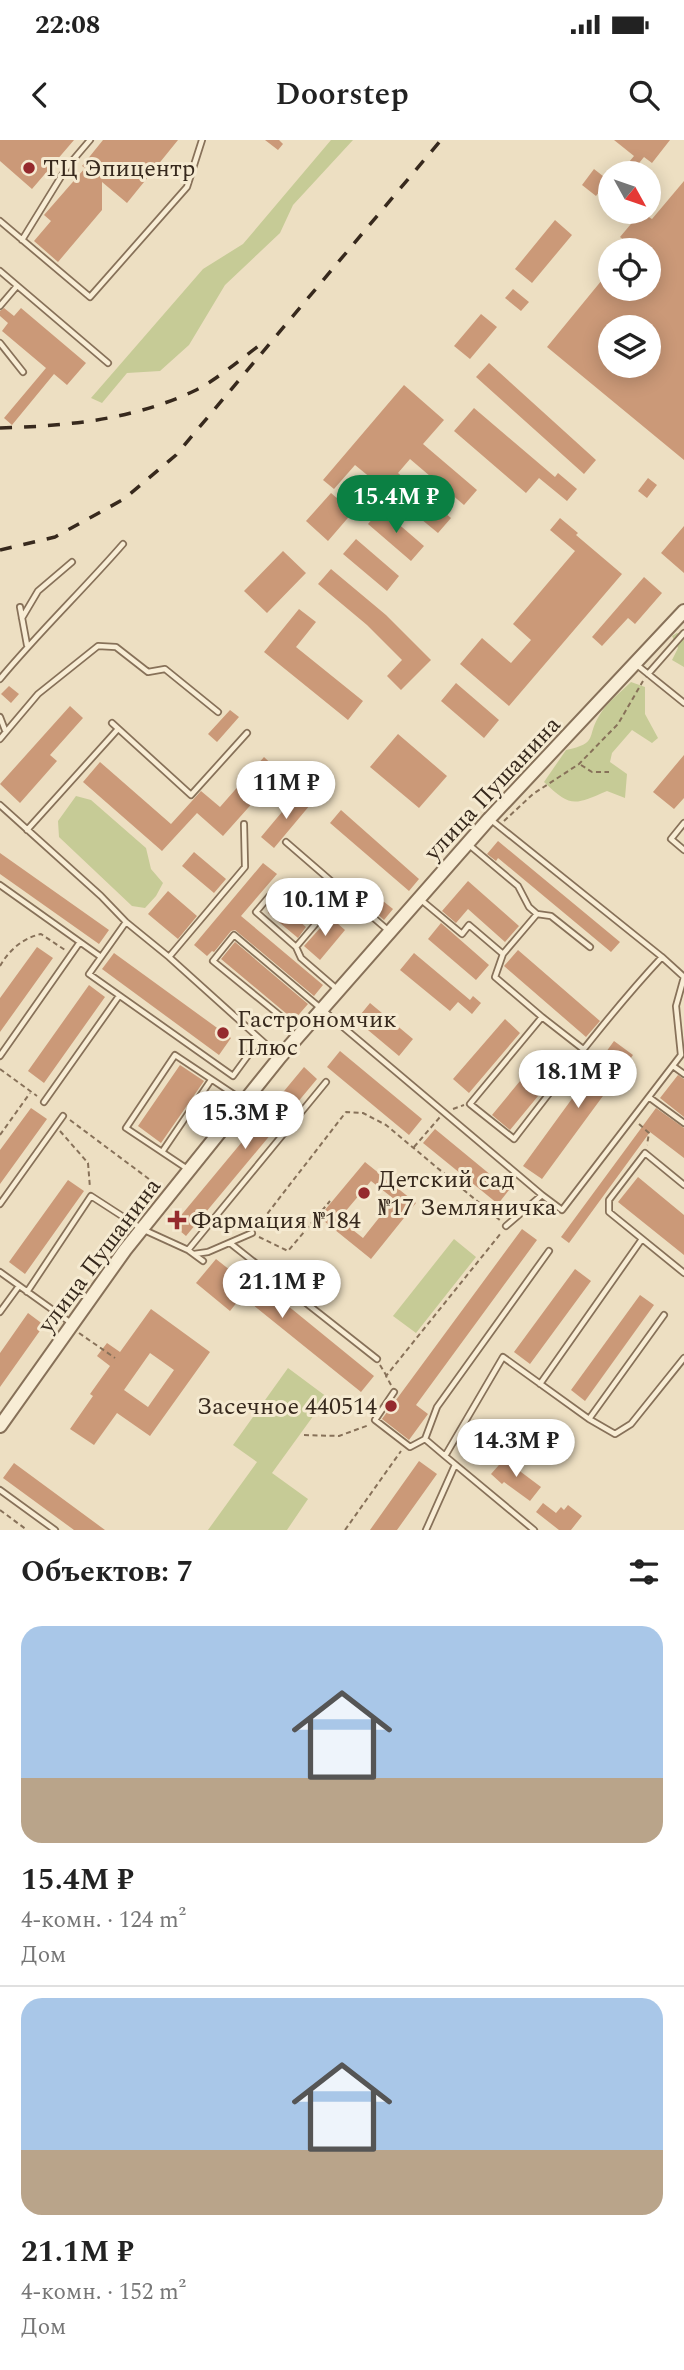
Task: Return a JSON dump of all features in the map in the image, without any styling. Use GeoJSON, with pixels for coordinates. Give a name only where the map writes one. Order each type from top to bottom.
{"type":"FeatureCollection","features":[{"type":"Feature","properties":{"kind":"street","name":"улица Пушанина"},"geometry":{"type":"LineString","coordinates":[[0,1426],[142,1229],[281,1057],[468,843],[494,822],[684,611]]}},
{"type":"Feature","properties":{"kind":"lane"},"geometry":{"type":"LineString","coordinates":[[22,240],[68,167],[90,140]]}},
{"type":"Feature","properties":{"kind":"lane"},"geometry":{"type":"LineString","coordinates":[[0,221],[90,298],[187,187],[202,140]]}},
{"type":"Feature","properties":{"kind":"lane"},"geometry":{"type":"LineString","coordinates":[[0,271],[108,363]]}},
{"type":"Feature","properties":{"kind":"lane"},"geometry":{"type":"LineString","coordinates":[[0,306],[18,286]]}},
{"type":"Feature","properties":{"kind":"lane"},"geometry":{"type":"LineString","coordinates":[[0,344],[23,372]]}},
{"type":"Feature","properties":{"kind":"lane"},"geometry":{"type":"LineString","coordinates":[[0,679],[27,646],[90,583],[123,544]]}},
{"type":"Feature","properties":{"kind":"lane"},"geometry":{"type":"LineString","coordinates":[[22,618],[38,591],[72,562]]}},
{"type":"Feature","properties":{"kind":"lane"},"geometry":{"type":"LineString","coordinates":[[20,607],[27,646]]}},
{"type":"Feature","properties":{"kind":"lane"},"geometry":{"type":"LineString","coordinates":[[648,674],[684,633]]}},
{"type":"Feature","properties":{"kind":"lane"},"geometry":{"type":"LineString","coordinates":[[0,739],[38,694],[98,646],[116,648],[148,672],[165,669],[218,712]]}},
{"type":"Feature","properties":{"kind":"lane"},"geometry":{"type":"LineString","coordinates":[[636,664],[684,704]]}},
{"type":"Feature","properties":{"kind":"lane"},"geometry":{"type":"LineString","coordinates":[[0,717],[5,730]]}},
{"type":"Feature","properties":{"kind":"lane"},"geometry":{"type":"LineString","coordinates":[[112,723],[191,795],[247,733]]}},
{"type":"Feature","properties":{"kind":"lane"},"geometry":{"type":"LineString","coordinates":[[27,830],[118,729]]}},
{"type":"Feature","properties":{"kind":"lane"},"geometry":{"type":"LineString","coordinates":[[0,805],[126,922],[281,1057]]}},
{"type":"Feature","properties":{"kind":"lane"},"geometry":{"type":"LineString","coordinates":[[283,1018],[213,961],[234,935],[562,1210],[681,1055],[682,1040],[676,1006],[684,977],[663,957],[494,822]]}},
{"type":"Feature","properties":{"kind":"lane"},"geometry":{"type":"LineString","coordinates":[[684,823],[671,839],[684,850]]}},
{"type":"Feature","properties":{"kind":"lane"},"geometry":{"type":"LineString","coordinates":[[169,957],[245,867],[244,824]]}},
{"type":"Feature","properties":{"kind":"lane"},"geometry":{"type":"LineString","coordinates":[[286,842],[390,933]]}},
{"type":"Feature","properties":{"kind":"lane"},"geometry":{"type":"LineString","coordinates":[[468,843],[518,886],[529,907],[537,914],[551,916],[590,947]]}},
{"type":"Feature","properties":{"kind":"lane"},"geometry":{"type":"LineString","coordinates":[[0,885],[101,957]]}},
{"type":"Feature","properties":{"kind":"lane"},"geometry":{"type":"LineString","coordinates":[[296,947],[318,921],[277,887],[256,912],[296,947],[301,958],[339,991]]}},
{"type":"Feature","properties":{"kind":"lane"},"geometry":{"type":"LineString","coordinates":[[420,899],[462,933],[470,925],[503,954]]}},
{"type":"Feature","properties":{"kind":"lane"},"geometry":{"type":"LineString","coordinates":[[537,914],[503,954],[495,977],[583,1049]]}},
{"type":"Feature","properties":{"kind":"lane"},"geometry":{"type":"LineString","coordinates":[[126,922],[89,974],[233,1076],[260,1039]]}},
{"type":"Feature","properties":{"kind":"lane"},"geometry":{"type":"LineString","coordinates":[[0,1056],[80,942]]}},
{"type":"Feature","properties":{"kind":"lane"},"geometry":{"type":"LineString","coordinates":[[542,1017],[470,1104],[514,1139],[583,1049],[663,957]]}},
{"type":"Feature","properties":{"kind":"lane"},"geometry":{"type":"LineString","coordinates":[[44,1101],[119,996]]}},
{"type":"Feature","properties":{"kind":"lane"},"geometry":{"type":"LineString","coordinates":[[190,1170],[126,1128],[175,1055],[245,1102]]}},
{"type":"Feature","properties":{"kind":"lane"},"geometry":{"type":"LineString","coordinates":[[673,1066],[684,1074]]}},
{"type":"Feature","properties":{"kind":"lane"},"geometry":{"type":"LineString","coordinates":[[162,1152],[211,1080]]}},
{"type":"Feature","properties":{"kind":"lane"},"geometry":{"type":"LineString","coordinates":[[191,1252],[326,1082]]}},
{"type":"Feature","properties":{"kind":"lane"},"geometry":{"type":"LineString","coordinates":[[650,1098],[684,1123]]}},
{"type":"Feature","properties":{"kind":"lane"},"geometry":{"type":"LineString","coordinates":[[0,1204],[63,1115]]}},
{"type":"Feature","properties":{"kind":"lane"},"geometry":{"type":"LineString","coordinates":[[684,1185],[645,1153],[609,1200],[609,1212],[684,1273]]}},
{"type":"Feature","properties":{"kind":"lane"},"geometry":{"type":"LineString","coordinates":[[506,1226],[542,1195]]}},
{"type":"Feature","properties":{"kind":"lane"},"geometry":{"type":"LineString","coordinates":[[27,1292],[91,1196],[142,1229],[191,1252],[202,1261]]}},
{"type":"Feature","properties":{"kind":"lane"},"geometry":{"type":"LineString","coordinates":[[191,1252],[208,1252],[252,1233]]}},
{"type":"Feature","properties":{"kind":"lane"},"geometry":{"type":"LineString","coordinates":[[540,1384],[642,1239]]}},
{"type":"Feature","properties":{"kind":"lane"},"geometry":{"type":"LineString","coordinates":[[230,1243],[377,1359]]}},
{"type":"Feature","properties":{"kind":"lane"},"geometry":{"type":"LineString","coordinates":[[394,1392],[374,1420],[410,1447],[425,1439],[437,1407],[549,1251]]}},
{"type":"Feature","properties":{"kind":"lane"},"geometry":{"type":"LineString","coordinates":[[0,1272],[72,1323]]}},
{"type":"Feature","properties":{"kind":"lane"},"geometry":{"type":"LineString","coordinates":[[0,1312],[19,1286]]}},
{"type":"Feature","properties":{"kind":"lane"},"geometry":{"type":"LineString","coordinates":[[589,1419],[664,1315]]}},
{"type":"Feature","properties":{"kind":"lane"},"geometry":{"type":"LineString","coordinates":[[445,1457],[503,1357],[589,1419],[615,1434],[631,1424],[684,1358]]}},
{"type":"Feature","properties":{"kind":"lane"},"geometry":{"type":"LineString","coordinates":[[425,1439],[534,1530]]}},
{"type":"Feature","properties":{"kind":"lane"},"geometry":{"type":"LineString","coordinates":[[426,1530],[455,1465]]}},
{"type":"Feature","properties":{"kind":"lane"},"geometry":{"type":"LineString","coordinates":[[0,1490],[55,1530]]}},
{"type":"Feature","properties":{"kind":"path"},"geometry":{"type":"LineString","coordinates":[[494,822],[579,764],[618,724],[648,674]]}},
{"type":"Feature","properties":{"kind":"path"},"geometry":{"type":"LineString","coordinates":[[579,764],[592,772],[609,772]]}},
{"type":"Feature","properties":{"kind":"path"},"geometry":{"type":"LineString","coordinates":[[0,966],[4,958],[26,938],[41,934],[72,954]]}},
{"type":"Feature","properties":{"kind":"path"},"geometry":{"type":"LineString","coordinates":[[0,1069],[44,1101]]}},
{"type":"Feature","properties":{"kind":"path"},"geometry":{"type":"LineString","coordinates":[[0,1135],[30,1092]]}},
{"type":"Feature","properties":{"kind":"path"},"geometry":{"type":"LineString","coordinates":[[414,1148],[444,1112],[470,1104]]}},
{"type":"Feature","properties":{"kind":"path"},"geometry":{"type":"LineString","coordinates":[[330,1201],[288,1251],[252,1233],[346,1112],[363,1114],[386,1125],[506,1226],[386,1376]]}},
{"type":"Feature","properties":{"kind":"path"},"geometry":{"type":"LineString","coordinates":[[63,1115],[170,1194]]}},
{"type":"Feature","properties":{"kind":"path"},"geometry":{"type":"LineString","coordinates":[[636,1116],[641,1126],[649,1133],[645,1153]]}},
{"type":"Feature","properties":{"kind":"path"},"geometry":{"type":"LineString","coordinates":[[55,1126],[71,1140],[88,1163],[91,1196]]}},
{"type":"Feature","properties":{"kind":"path"},"geometry":{"type":"LineString","coordinates":[[72,1323],[80,1335],[116,1358]]}},
{"type":"Feature","properties":{"kind":"path"},"geometry":{"type":"LineString","coordinates":[[377,1359],[394,1392]]}},
{"type":"Feature","properties":{"kind":"path"},"geometry":{"type":"LineString","coordinates":[[304,1435],[339,1436],[372,1424],[374,1420]]}},
{"type":"Feature","properties":{"kind":"path"},"geometry":{"type":"LineString","coordinates":[[345,1530],[403,1447]]}},
{"type":"Feature","properties":{"kind":"path"},"geometry":{"type":"LineString","coordinates":[[0,1510],[27,1530]]}},
{"type":"Feature","properties":{"kind":"green space"},"geometry":{"type":"Polygon","coordinates":[[[331,140],[353,140],[293,205],[280,233],[225,285],[189,345],[160,371],[127,373],[102,403],[91,398],[203,269],[243,244],[331,140]]]}},
{"type":"Feature","properties":{"kind":"green space"},"geometry":{"type":"Polygon","coordinates":[[[677,633],[684,636],[684,667],[672,660],[678,648],[672,636],[677,633]]]}},
{"type":"Feature","properties":{"kind":"green space"},"geometry":{"type":"Polygon","coordinates":[[[631,682],[645,687],[645,714],[658,738],[652,743],[632,730],[612,753],[610,762],[627,774],[625,798],[607,791],[580,801],[567,800],[544,782],[566,750],[588,742],[602,711],[631,682]]]}},
{"type":"Feature","properties":{"kind":"green space"},"geometry":{"type":"Polygon","coordinates":[[[76,796],[91,800],[146,848],[151,869],[163,883],[145,908],[132,906],[59,837],[58,821],[76,796]]]}},
{"type":"Feature","properties":{"kind":"green space"},"geometry":{"type":"Polygon","coordinates":[[[454,1239],[476,1257],[416,1333],[393,1316],[454,1239]]]}},
{"type":"Feature","properties":{"kind":"green space"},"geometry":{"type":"Polygon","coordinates":[[[288,1368],[327,1397],[272,1473],[308,1499],[287,1530],[208,1530],[257,1462],[233,1445],[288,1368]]]}},
{"type":"Feature","properties":{"kind":"building","name":"ТЦ Эпицентр"},"geometry":{"type":"Polygon","coordinates":[[[0,140],[74,140],[32,189],[0,161],[0,140]]]}},
{"type":"Feature","properties":{"kind":"building"},"geometry":{"type":"Polygon","coordinates":[[[103,140],[178,140],[127,203],[102,182],[102,210],[58,262],[34,241],[51,221],[44,215],[85,168],[82,166],[103,140]]]}},
{"type":"Feature","properties":{"kind":"building"},"geometry":{"type":"Polygon","coordinates":[[[265,140],[279,140],[283,144],[278,150],[265,140]]]}},
{"type":"Feature","properties":{"kind":"building"},"geometry":{"type":"Polygon","coordinates":[[[614,140],[670,140],[654,161],[644,157],[641,161],[630,161],[634,156],[614,140]]]}},
{"type":"Feature","properties":{"kind":"building"},"geometry":{"type":"Polygon","coordinates":[[[594,169],[598,172],[596,196],[582,185],[594,169]]]}},
{"type":"Feature","properties":{"kind":"building"},"geometry":{"type":"Polygon","coordinates":[[[684,181],[684,460],[547,347],[598,285],[598,301],[661,301],[661,238],[620,237],[631,224],[662,224],[662,207],[684,181]]]}},
{"type":"Feature","properties":{"kind":"building"},"geometry":{"type":"Polygon","coordinates":[[[555,220],[572,235],[532,283],[515,269],[555,220]]]}},
{"type":"Feature","properties":{"kind":"building"},"geometry":{"type":"Polygon","coordinates":[[[513,289],[529,302],[521,311],[505,298],[513,289]]]}},
{"type":"Feature","properties":{"kind":"building"},"geometry":{"type":"Polygon","coordinates":[[[4,308],[14,316],[21,308],[86,363],[67,385],[54,374],[12,425],[4,418],[46,368],[2,331],[8,323],[0,316],[0,311],[4,308]]]}},
{"type":"Feature","properties":{"kind":"building"},"geometry":{"type":"Polygon","coordinates":[[[481,314],[497,327],[470,359],[454,346],[481,314]]]}},
{"type":"Feature","properties":{"kind":"building"},"geometry":{"type":"Polygon","coordinates":[[[489,363],[596,460],[584,474],[476,377],[489,363]]]}},
{"type":"Feature","properties":{"kind":"building"},"geometry":{"type":"Polygon","coordinates":[[[404,385],[444,420],[423,444],[477,490],[464,505],[410,459],[398,473],[451,518],[438,533],[355,465],[334,489],[323,480],[404,385]]]}},
{"type":"Feature","properties":{"kind":"building"},"geometry":{"type":"Polygon","coordinates":[[[474,408],[555,477],[558,473],[577,489],[567,501],[539,478],[526,493],[454,431],[474,408]]]}},
{"type":"Feature","properties":{"kind":"building"},"geometry":{"type":"Polygon","coordinates":[[[648,478],[657,485],[647,498],[638,491],[648,478]]]}},
{"type":"Feature","properties":{"kind":"building"},"geometry":{"type":"Polygon","coordinates":[[[331,493],[353,512],[328,541],[306,521],[331,493]]]}},
{"type":"Feature","properties":{"kind":"building"},"geometry":{"type":"Polygon","coordinates":[[[381,509],[424,546],[411,561],[368,524],[381,509]]]}},
{"type":"Feature","properties":{"kind":"building"},"geometry":{"type":"Polygon","coordinates":[[[560,518],[622,574],[509,706],[460,664],[482,638],[511,663],[531,640],[513,624],[575,551],[550,530],[560,518]]]}},
{"type":"Feature","properties":{"kind":"building"},"geometry":{"type":"Polygon","coordinates":[[[684,526],[684,573],[661,553],[684,526]]]}},
{"type":"Feature","properties":{"kind":"building"},"geometry":{"type":"Polygon","coordinates":[[[356,539],[399,576],[387,591],[343,554],[356,539]]]}},
{"type":"Feature","properties":{"kind":"building"},"geometry":{"type":"Polygon","coordinates":[[[283,551],[306,573],[267,613],[244,591],[283,551]]]}},
{"type":"Feature","properties":{"kind":"building"},"geometry":{"type":"Polygon","coordinates":[[[331,569],[386,615],[431,660],[401,690],[387,676],[402,660],[367,625],[318,584],[331,569]]]}},
{"type":"Feature","properties":{"kind":"building"},"geometry":{"type":"Polygon","coordinates":[[[644,577],[662,593],[635,624],[628,618],[602,646],[592,637],[644,577]]]}},
{"type":"Feature","properties":{"kind":"building"},"geometry":{"type":"Polygon","coordinates":[[[299,609],[316,622],[296,647],[363,701],[348,720],[264,652],[299,609]]]}},
{"type":"Feature","properties":{"kind":"building"},"geometry":{"type":"Polygon","coordinates":[[[456,683],[499,720],[484,738],[441,701],[456,683]]]}},
{"type":"Feature","properties":{"kind":"building"},"geometry":{"type":"Polygon","coordinates":[[[9,686],[19,694],[11,703],[1,694],[9,686]]]}},
{"type":"Feature","properties":{"kind":"building"},"geometry":{"type":"Polygon","coordinates":[[[70,706],[83,718],[50,755],[57,761],[20,803],[0,784],[70,706]]]}},
{"type":"Feature","properties":{"kind":"building"},"geometry":{"type":"Polygon","coordinates":[[[230,710],[239,717],[217,742],[208,734],[230,710]]]}},
{"type":"Feature","properties":{"kind":"building"},"geometry":{"type":"Polygon","coordinates":[[[398,734],[447,776],[419,808],[370,767],[398,734]]]}},
{"type":"Feature","properties":{"kind":"building"},"geometry":{"type":"Polygon","coordinates":[[[684,755],[684,798],[674,809],[653,792],[684,755]]]}},
{"type":"Feature","properties":{"kind":"building"},"geometry":{"type":"Polygon","coordinates":[[[264,757],[280,772],[223,836],[197,813],[162,851],[83,782],[100,762],[171,824],[201,791],[220,807],[264,757]]]}},
{"type":"Feature","properties":{"kind":"building"},"geometry":{"type":"Polygon","coordinates":[[[297,794],[310,805],[274,848],[261,837],[297,794]]]}},
{"type":"Feature","properties":{"kind":"building"},"geometry":{"type":"Polygon","coordinates":[[[341,810],[419,879],[409,891],[330,823],[341,810]]]}},
{"type":"Feature","properties":{"kind":"building"},"geometry":{"type":"Polygon","coordinates":[[[498,841],[620,942],[611,952],[498,858],[496,861],[487,854],[498,841]]]}},
{"type":"Feature","properties":{"kind":"building"},"geometry":{"type":"Polygon","coordinates":[[[194,852],[226,879],[214,893],[182,866],[194,852]]]}},
{"type":"Feature","properties":{"kind":"building"},"geometry":{"type":"Polygon","coordinates":[[[0,853],[109,930],[99,944],[0,874],[0,853]]]}},
{"type":"Feature","properties":{"kind":"building"},"geometry":{"type":"Polygon","coordinates":[[[263,863],[277,874],[241,916],[323,985],[314,996],[235,930],[207,956],[194,945],[263,863]]]}},
{"type":"Feature","properties":{"kind":"building"},"geometry":{"type":"Polygon","coordinates":[[[468,881],[519,926],[505,942],[468,909],[456,923],[442,911],[468,881]]]}},
{"type":"Feature","properties":{"kind":"building"},"geometry":{"type":"Polygon","coordinates":[[[168,891],[197,916],[178,939],[148,914],[168,891]]]}},
{"type":"Feature","properties":{"kind":"building"},"geometry":{"type":"Polygon","coordinates":[[[383,901],[393,909],[384,920],[374,911],[383,901]]]}},
{"type":"Feature","properties":{"kind":"building"},"geometry":{"type":"Polygon","coordinates":[[[277,902],[306,927],[298,938],[268,913],[277,902]]]}},
{"type":"Feature","properties":{"kind":"building"},"geometry":{"type":"Polygon","coordinates":[[[330,917],[345,930],[320,960],[304,946],[330,917]]]}},
{"type":"Feature","properties":{"kind":"building"},"geometry":{"type":"Polygon","coordinates":[[[441,923],[489,965],[476,980],[428,939],[441,923]]]}},
{"type":"Feature","properties":{"kind":"building"},"geometry":{"type":"Polygon","coordinates":[[[235,942],[308,1004],[294,1020],[221,959],[235,942]]]}},
{"type":"Feature","properties":{"kind":"building"},"geometry":{"type":"Polygon","coordinates":[[[37,947],[53,958],[0,1032],[0,998],[37,947]]]}},
{"type":"Feature","properties":{"kind":"building"},"geometry":{"type":"Polygon","coordinates":[[[518,950],[600,1021],[586,1037],[504,966],[518,950]]]}},
{"type":"Feature","properties":{"kind":"building"},"geometry":{"type":"Polygon","coordinates":[[[114,953],[231,1038],[219,1055],[102,969],[114,953]]]}},
{"type":"Feature","properties":{"kind":"building"},"geometry":{"type":"Polygon","coordinates":[[[414,953],[470,1000],[473,996],[481,1003],[472,1014],[458,1002],[450,1011],[400,970],[414,953]]]}},
{"type":"Feature","properties":{"kind":"building"},"geometry":{"type":"Polygon","coordinates":[[[89,985],[105,997],[44,1083],[28,1071],[89,985]]]}},
{"type":"Feature","properties":{"kind":"building"},"geometry":{"type":"Polygon","coordinates":[[[370,1003],[413,1039],[399,1056],[356,1020],[370,1003]]]}},
{"type":"Feature","properties":{"kind":"building"},"geometry":{"type":"Polygon","coordinates":[[[505,1019],[520,1033],[469,1093],[453,1079],[505,1019]]]}},
{"type":"Feature","properties":{"kind":"building"},"geometry":{"type":"Polygon","coordinates":[[[614,1041],[633,1055],[542,1179],[523,1166],[614,1041]]]}},
{"type":"Feature","properties":{"kind":"building"},"geometry":{"type":"Polygon","coordinates":[[[340,1051],[422,1119],[409,1135],[327,1067],[340,1051]]]}},
{"type":"Feature","properties":{"kind":"building"},"geometry":{"type":"Polygon","coordinates":[[[544,1052],[562,1067],[510,1130],[492,1115],[544,1052]]]}},
{"type":"Feature","properties":{"kind":"building"},"geometry":{"type":"Polygon","coordinates":[[[180,1065],[204,1081],[161,1143],[138,1126],[180,1065]]]}},
{"type":"Feature","properties":{"kind":"building"},"geometry":{"type":"Polygon","coordinates":[[[304,1067],[317,1079],[186,1236],[173,1225],[304,1067]]]}},
{"type":"Feature","properties":{"kind":"building"},"geometry":{"type":"Polygon","coordinates":[[[678,1075],[684,1079],[684,1117],[660,1098],[678,1075]]]}},
{"type":"Feature","properties":{"kind":"building"},"geometry":{"type":"Polygon","coordinates":[[[31,1108],[47,1119],[0,1184],[0,1150],[31,1108]]]}},
{"type":"Feature","properties":{"kind":"building"},"geometry":{"type":"Polygon","coordinates":[[[656,1108],[684,1128],[684,1158],[650,1132],[569,1243],[561,1237],[656,1108]]]}},
{"type":"Feature","properties":{"kind":"building"},"geometry":{"type":"Polygon","coordinates":[[[435,1129],[509,1190],[498,1204],[423,1143],[435,1129]]]}},
{"type":"Feature","properties":{"kind":"building"},"geometry":{"type":"Polygon","coordinates":[[[365,1162],[416,1203],[371,1259],[319,1217],[365,1162]],[[371,1181],[339,1219],[363,1238],[394,1199],[371,1181]]]}},
{"type":"Feature","properties":{"kind":"building"},"geometry":{"type":"Polygon","coordinates":[[[638,1177],[684,1215],[684,1255],[618,1202],[638,1177]]]}},
{"type":"Feature","properties":{"kind":"building"},"geometry":{"type":"Polygon","coordinates":[[[68,1180],[84,1191],[25,1274],[9,1262],[68,1180]]]}},
{"type":"Feature","properties":{"kind":"building"},"geometry":{"type":"Polygon","coordinates":[[[522,1229],[537,1240],[416,1405],[428,1414],[409,1440],[382,1419],[522,1229]]]}},
{"type":"Feature","properties":{"kind":"building"},"geometry":{"type":"Polygon","coordinates":[[[216,1259],[250,1286],[255,1279],[374,1376],[361,1392],[242,1296],[230,1311],[196,1283],[216,1259]]]}},
{"type":"Feature","properties":{"kind":"building"},"geometry":{"type":"Polygon","coordinates":[[[305,1269],[312,1275],[301,1287],[294,1281],[305,1269]]]}},
{"type":"Feature","properties":{"kind":"building"},"geometry":{"type":"Polygon","coordinates":[[[575,1269],[591,1281],[530,1364],[514,1352],[575,1269]]]}},
{"type":"Feature","properties":{"kind":"building"},"geometry":{"type":"Polygon","coordinates":[[[640,1295],[654,1305],[585,1401],[571,1390],[640,1295]]]}},
{"type":"Feature","properties":{"kind":"building"},"geometry":{"type":"Polygon","coordinates":[[[151,1309],[210,1352],[150,1436],[117,1413],[94,1445],[70,1429],[110,1366],[97,1356],[107,1343],[120,1352],[151,1309]],[[150,1353],[124,1390],[148,1407],[174,1370],[150,1353]]]}},
{"type":"Feature","properties":{"kind":"building"},"geometry":{"type":"Polygon","coordinates":[[[28,1313],[44,1325],[0,1387],[0,1353],[28,1313]]]}},
{"type":"Feature","properties":{"kind":"building"},"geometry":{"type":"Polygon","coordinates":[[[503,1432],[516,1444],[502,1459],[489,1447],[503,1432]]]}},
{"type":"Feature","properties":{"kind":"building"},"geometry":{"type":"Polygon","coordinates":[[[506,1457],[515,1464],[513,1466],[541,1487],[530,1501],[491,1474],[506,1457]]]}},
{"type":"Feature","properties":{"kind":"building"},"geometry":{"type":"Polygon","coordinates":[[[419,1461],[437,1474],[397,1530],[370,1530],[419,1461]]]}},
{"type":"Feature","properties":{"kind":"building"},"geometry":{"type":"Polygon","coordinates":[[[14,1463],[105,1530],[74,1530],[3,1478],[14,1463]]]}},
{"type":"Feature","properties":{"kind":"building"},"geometry":{"type":"Polygon","coordinates":[[[543,1503],[556,1513],[561,1507],[564,1510],[568,1505],[582,1516],[571,1530],[559,1530],[536,1512],[543,1503]]]}},
{"type":"Feature","properties":{"kind":"railway"},"geometry":{"type":"LineString","coordinates":[[0,550],[55,537],[124,499],[176,455],[441,140]]}},
{"type":"Feature","properties":{"kind":"railway"},"geometry":{"type":"LineString","coordinates":[[0,428],[99,420],[147,409],[203,386],[264,342]]}},
{"type":"Feature","properties":{"kind":"place","name":"ТЦ Эпицентр"},"geometry":{"type":"Point","coordinates":[29,168]}},
{"type":"Feature","properties":{"kind":"place","name":"Гастрономчик Плюс"},"geometry":{"type":"Point","coordinates":[223,1033]}},
{"type":"Feature","properties":{"kind":"place","name":"Детский сад №17 Земляничка"},"geometry":{"type":"Point","coordinates":[364,1193]}},
{"type":"Feature","properties":{"kind":"place","name":"Фармация №184"},"geometry":{"type":"Point","coordinates":[177,1220]}},
{"type":"Feature","properties":{"kind":"place","name":"Засечное 440514"},"geometry":{"type":"Point","coordinates":[391,1406]}}]}
